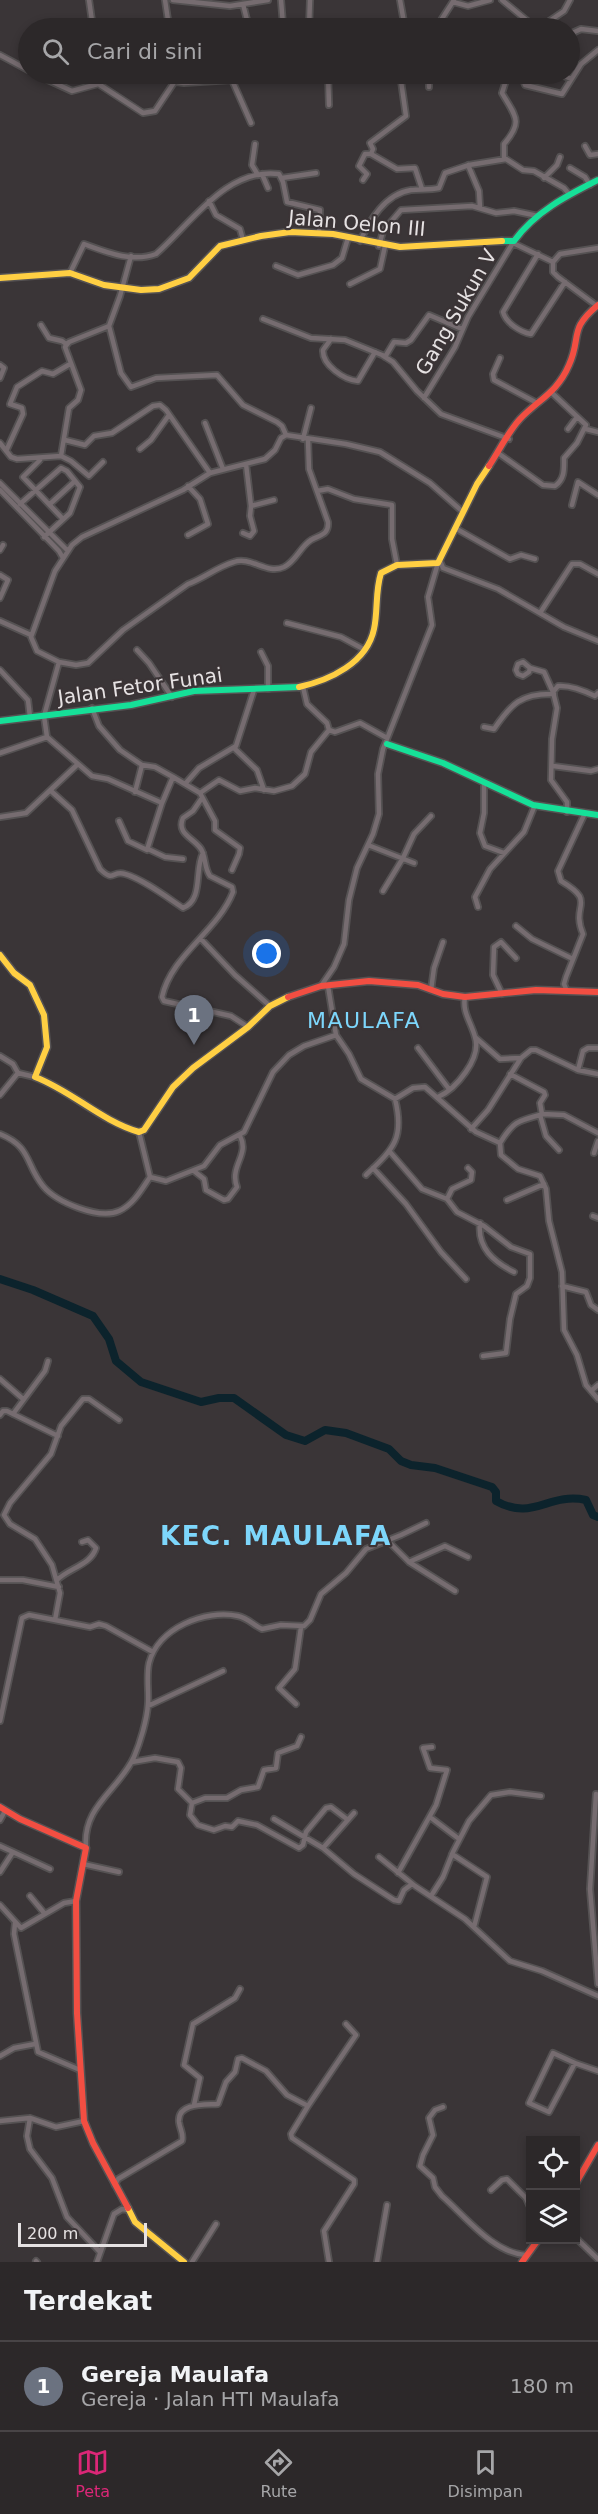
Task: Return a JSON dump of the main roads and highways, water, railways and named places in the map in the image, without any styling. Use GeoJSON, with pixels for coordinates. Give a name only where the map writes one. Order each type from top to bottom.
{"type":"FeatureCollection","features":[{"type":"Feature","properties":{"kind":"waterway"},"geometry":{"type":"LineString","coordinates":[[0,1279],[33,1290],[93,1316],[109,1339],[116,1361],[141,1382],[201,1402],[219,1398],[234,1398],[286,1435],[305,1441],[325,1430],[346,1433],[389,1449],[401,1461],[411,1465],[435,1468],[492,1487],[496,1492],[496,1501],[509,1507],[520,1509],[561,1500],[586,1500],[593,1515],[598,1517]]}},
{"type":"Feature","properties":{"kind":"place","name":"Gereja Maulafa"},"geometry":{"type":"Point","coordinates":[194,1045]}},
{"type":"Feature","properties":{"kind":"district","name":"MAULAFA"},"geometry":{"type":"Point","coordinates":[364,1020]}},
{"type":"Feature","properties":{"kind":"district","name":"KEC. MAULAFA"},"geometry":{"type":"Point","coordinates":[276,1536]}}]}
